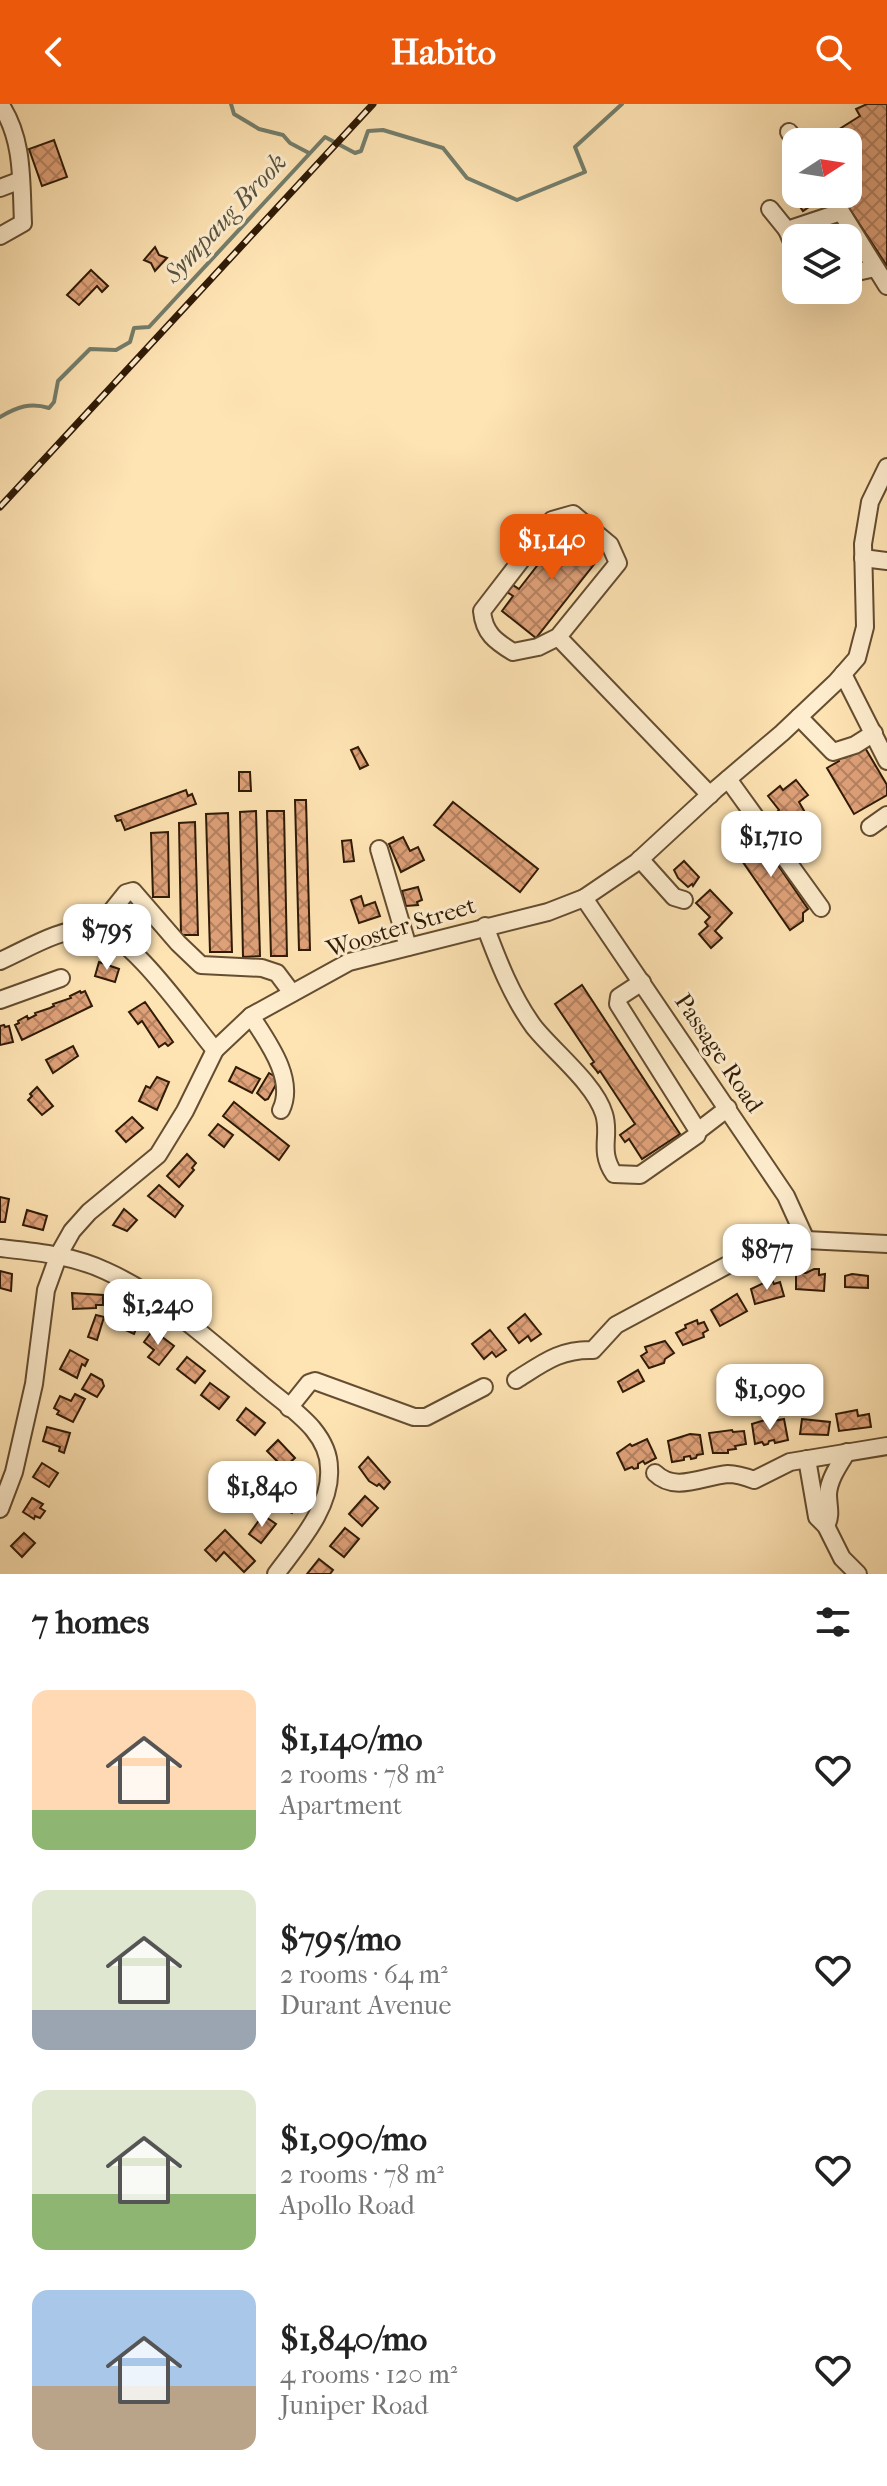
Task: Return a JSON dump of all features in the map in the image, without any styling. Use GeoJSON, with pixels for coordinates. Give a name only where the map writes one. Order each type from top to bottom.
{"type":"FeatureCollection","features":[{"type":"Feature","properties":{"kind":"street"},"geometry":{"type":"LineString","coordinates":[[0,236],[23,223],[20,151],[3,114]]}},
{"type":"Feature","properties":{"kind":"street"},"geometry":{"type":"LineString","coordinates":[[0,188],[21,180]]}},
{"type":"Feature","properties":{"kind":"street"},"geometry":{"type":"LineString","coordinates":[[839,208],[887,286]]}},
{"type":"Feature","properties":{"kind":"street"},"geometry":{"type":"LineString","coordinates":[[770,209],[782,224]]}},
{"type":"Feature","properties":{"kind":"street"},"geometry":{"type":"LineString","coordinates":[[805,224],[841,212]]}},
{"type":"Feature","properties":{"kind":"street"},"geometry":{"type":"LineString","coordinates":[[862,271],[875,268]]}},
{"type":"Feature","properties":{"kind":"street","name":"Wooster Street"},"geometry":{"type":"LineString","coordinates":[[0,1509],[18,1457],[34,1384],[46,1290],[59,1254],[89,1212],[158,1155],[185,1111],[215,1050],[251,1016],[349,962],[548,912],[584,898],[640,859],[799,717],[857,658],[865,627],[863,544],[870,502],[887,467]]}},
{"type":"Feature","properties":{"kind":"street"},"geometry":{"type":"LineString","coordinates":[[573,514],[610,545],[618,563],[558,637],[538,647],[513,652],[483,628],[482,611],[552,520],[573,514]]}},
{"type":"Feature","properties":{"kind":"street"},"geometry":{"type":"LineString","coordinates":[[863,558],[887,561]]}},
{"type":"Feature","properties":{"kind":"street"},"geometry":{"type":"LineString","coordinates":[[558,637],[710,795]]}},
{"type":"Feature","properties":{"kind":"street"},"geometry":{"type":"LineString","coordinates":[[843,674],[887,761]]}},
{"type":"Feature","properties":{"kind":"street"},"geometry":{"type":"LineString","coordinates":[[799,717],[833,752],[855,745],[874,733]]}},
{"type":"Feature","properties":{"kind":"street"},"geometry":{"type":"LineString","coordinates":[[728,779],[821,908]]}},
{"type":"Feature","properties":{"kind":"street"},"geometry":{"type":"LineString","coordinates":[[870,827],[887,815]]}},
{"type":"Feature","properties":{"kind":"street"},"geometry":{"type":"LineString","coordinates":[[379,849],[408,947]]}},
{"type":"Feature","properties":{"kind":"street"},"geometry":{"type":"LineString","coordinates":[[640,859],[674,897],[684,900]]}},
{"type":"Feature","properties":{"kind":"street"},"geometry":{"type":"LineString","coordinates":[[98,928],[126,893],[133,891],[201,965],[262,968],[277,973],[292,993]]}},
{"type":"Feature","properties":{"kind":"street","name":"Passage Road"},"geometry":{"type":"LineString","coordinates":[[584,898],[786,1196],[806,1240]]}},
{"type":"Feature","properties":{"kind":"street"},"geometry":{"type":"LineString","coordinates":[[485,926],[501,969],[535,1027],[563,1056],[605,1116],[604,1148],[614,1174],[640,1175],[697,1135],[728,1108]]}},
{"type":"Feature","properties":{"kind":"street"},"geometry":{"type":"LineString","coordinates":[[0,961],[54,936],[98,928],[116,937],[144,963],[215,1050]]}},
{"type":"Feature","properties":{"kind":"street"},"geometry":{"type":"LineString","coordinates":[[0,1000],[61,978]]}},
{"type":"Feature","properties":{"kind":"street"},"geometry":{"type":"LineString","coordinates":[[642,982],[619,997],[618,1004],[698,1131]]}},
{"type":"Feature","properties":{"kind":"street"},"geometry":{"type":"LineString","coordinates":[[251,1016],[266,1039],[285,1081],[286,1093],[281,1110]]}},
{"type":"Feature","properties":{"kind":"street"},"geometry":{"type":"LineString","coordinates":[[516,1380],[559,1354],[593,1350],[616,1325],[761,1247],[806,1240],[887,1244]]}},
{"type":"Feature","properties":{"kind":"street"},"geometry":{"type":"LineString","coordinates":[[0,1248],[59,1254],[105,1270],[134,1285],[173,1313],[311,1427],[324,1443],[330,1468],[324,1499],[307,1532],[276,1574]]}},
{"type":"Feature","properties":{"kind":"street"},"geometry":{"type":"LineString","coordinates":[[289,1408],[309,1383],[315,1381],[414,1417],[426,1417],[484,1387]]}},
{"type":"Feature","properties":{"kind":"street"},"geometry":{"type":"LineString","coordinates":[[655,1473],[663,1481],[674,1484],[732,1474],[754,1480],[790,1462],[887,1446]]}},
{"type":"Feature","properties":{"kind":"street"},"geometry":{"type":"LineString","coordinates":[[826,1526],[831,1517],[828,1491],[834,1472],[847,1452]]}},
{"type":"Feature","properties":{"kind":"street"},"geometry":{"type":"LineString","coordinates":[[807,1459],[817,1517],[826,1526],[842,1558],[858,1574]]}},
{"type":"Feature","properties":{"kind":"building"},"geometry":{"type":"Polygon","coordinates":[[[867,104],[887,104],[887,266],[849,208],[862,208],[862,128],[841,128],[860,116],[856,109],[867,104]]]}},
{"type":"Feature","properties":{"kind":"building"},"geometry":{"type":"Polygon","coordinates":[[[54,140],[67,177],[42,186],[29,149],[54,140]]]}},
{"type":"Feature","properties":{"kind":"building"},"geometry":{"type":"Polygon","coordinates":[[[155,247],[159,255],[167,258],[155,271],[151,263],[144,260],[155,247]]]}},
{"type":"Feature","properties":{"kind":"building"},"geometry":{"type":"Polygon","coordinates":[[[91,270],[108,286],[102,292],[97,286],[79,305],[67,295],[91,270]]]}},
{"type":"Feature","properties":{"kind":"building"},"geometry":{"type":"Polygon","coordinates":[[[568,526],[603,553],[536,638],[502,611],[513,596],[507,592],[513,585],[519,589],[568,526]]]}},
{"type":"Feature","properties":{"kind":"building"},"geometry":{"type":"Polygon","coordinates":[[[864,746],[887,785],[887,795],[854,814],[827,768],[839,761],[838,758],[844,758],[864,746]]]}},
{"type":"Feature","properties":{"kind":"building"},"geometry":{"type":"Polygon","coordinates":[[[358,747],[368,765],[360,769],[351,750],[358,747]]]}},
{"type":"Feature","properties":{"kind":"building"},"geometry":{"type":"Polygon","coordinates":[[[239,772],[250,772],[251,791],[239,791],[239,772]]]}},
{"type":"Feature","properties":{"kind":"building"},"geometry":{"type":"Polygon","coordinates":[[[796,780],[808,795],[799,802],[810,821],[803,827],[805,830],[795,836],[776,813],[779,810],[768,796],[780,786],[783,790],[796,780]]]}},
{"type":"Feature","properties":{"kind":"building"},"geometry":{"type":"Polygon","coordinates":[[[186,790],[188,796],[192,794],[196,804],[125,830],[121,820],[117,821],[115,816],[186,790]]]}},
{"type":"Feature","properties":{"kind":"building"},"geometry":{"type":"Polygon","coordinates":[[[295,800],[306,800],[310,950],[299,950],[295,800]]]}},
{"type":"Feature","properties":{"kind":"building"},"geometry":{"type":"Polygon","coordinates":[[[453,802],[538,869],[520,892],[434,825],[453,802]]]}},
{"type":"Feature","properties":{"kind":"building"},"geometry":{"type":"Polygon","coordinates":[[[256,811],[260,956],[243,957],[240,812],[256,811]]]}},
{"type":"Feature","properties":{"kind":"building"},"geometry":{"type":"Polygon","coordinates":[[[267,811],[284,811],[287,956],[271,956],[267,811]]]}},
{"type":"Feature","properties":{"kind":"building"},"geometry":{"type":"Polygon","coordinates":[[[228,813],[232,952],[210,952],[206,814],[228,813]]]}},
{"type":"Feature","properties":{"kind":"building"},"geometry":{"type":"Polygon","coordinates":[[[195,822],[198,935],[181,935],[179,823],[195,822]]]}},
{"type":"Feature","properties":{"kind":"building"},"geometry":{"type":"Polygon","coordinates":[[[754,830],[808,909],[803,913],[803,921],[790,930],[731,845],[754,830]]]}},
{"type":"Feature","properties":{"kind":"building"},"geometry":{"type":"Polygon","coordinates":[[[168,832],[169,897],[153,897],[151,833],[168,832]]]}},
{"type":"Feature","properties":{"kind":"building"},"geometry":{"type":"Polygon","coordinates":[[[403,837],[410,851],[418,847],[424,860],[401,872],[389,844],[403,837]]]}},
{"type":"Feature","properties":{"kind":"building"},"geometry":{"type":"Polygon","coordinates":[[[351,840],[354,861],[344,862],[342,841],[351,840]]]}},
{"type":"Feature","properties":{"kind":"building"},"geometry":{"type":"Polygon","coordinates":[[[684,861],[699,877],[693,886],[688,887],[674,870],[684,861]]]}},
{"type":"Feature","properties":{"kind":"building"},"geometry":{"type":"Polygon","coordinates":[[[418,887],[422,900],[417,902],[418,905],[406,906],[402,891],[418,887]]]}},
{"type":"Feature","properties":{"kind":"building"},"geometry":{"type":"Polygon","coordinates":[[[710,890],[732,913],[715,931],[722,938],[711,948],[699,934],[708,926],[705,922],[710,917],[696,903],[710,890]]]}},
{"type":"Feature","properties":{"kind":"building"},"geometry":{"type":"Polygon","coordinates":[[[361,896],[364,906],[375,902],[380,916],[359,923],[351,900],[361,896]]]}},
{"type":"Feature","properties":{"kind":"building"},"geometry":{"type":"Polygon","coordinates":[[[99,962],[119,969],[115,982],[95,976],[99,962]]]}},
{"type":"Feature","properties":{"kind":"building"},"geometry":{"type":"Polygon","coordinates":[[[582,985],[680,1134],[642,1159],[629,1139],[625,1142],[620,1135],[635,1124],[600,1071],[598,1073],[591,1064],[594,1062],[555,1004],[582,985]]]}},
{"type":"Feature","properties":{"kind":"building"},"geometry":{"type":"Polygon","coordinates":[[[85,991],[92,1006],[22,1040],[15,1025],[18,1021],[27,1016],[28,1019],[85,991]]]}},
{"type":"Feature","properties":{"kind":"building"},"geometry":{"type":"Polygon","coordinates":[[[145,1002],[173,1042],[168,1046],[165,1043],[159,1047],[142,1021],[138,1024],[129,1012],[145,1002]]]}},
{"type":"Feature","properties":{"kind":"building"},"geometry":{"type":"Polygon","coordinates":[[[0,1026],[9,1026],[13,1042],[0,1045],[0,1026]]]}},
{"type":"Feature","properties":{"kind":"building"},"geometry":{"type":"Polygon","coordinates":[[[73,1046],[78,1056],[53,1073],[46,1060],[73,1046]]]}},
{"type":"Feature","properties":{"kind":"building"},"geometry":{"type":"Polygon","coordinates":[[[236,1067],[260,1079],[252,1093],[229,1081],[236,1067]]]}},
{"type":"Feature","properties":{"kind":"building"},"geometry":{"type":"Polygon","coordinates":[[[269,1073],[279,1079],[265,1100],[257,1093],[269,1073]]]}},
{"type":"Feature","properties":{"kind":"building"},"geometry":{"type":"Polygon","coordinates":[[[157,1077],[169,1082],[157,1110],[139,1101],[146,1086],[150,1088],[157,1077]]]}},
{"type":"Feature","properties":{"kind":"building"},"geometry":{"type":"Polygon","coordinates":[[[37,1087],[53,1106],[42,1115],[28,1100],[37,1087]]]}},
{"type":"Feature","properties":{"kind":"building"},"geometry":{"type":"Polygon","coordinates":[[[234,1102],[289,1146],[279,1160],[223,1116],[234,1102]]]}},
{"type":"Feature","properties":{"kind":"building"},"geometry":{"type":"Polygon","coordinates":[[[132,1117],[143,1128],[126,1142],[116,1131],[132,1117]]]}},
{"type":"Feature","properties":{"kind":"building"},"geometry":{"type":"Polygon","coordinates":[[[218,1124],[233,1135],[224,1147],[209,1135],[218,1124]]]}},
{"type":"Feature","properties":{"kind":"building"},"geometry":{"type":"Polygon","coordinates":[[[187,1154],[196,1163],[192,1168],[194,1170],[179,1187],[167,1176],[187,1154]]]}},
{"type":"Feature","properties":{"kind":"building"},"geometry":{"type":"Polygon","coordinates":[[[159,1185],[183,1206],[175,1217],[148,1196],[159,1185]]]}},
{"type":"Feature","properties":{"kind":"building"},"geometry":{"type":"Polygon","coordinates":[[[0,1197],[9,1199],[5,1222],[0,1222],[0,1197]]]}},
{"type":"Feature","properties":{"kind":"building"},"geometry":{"type":"Polygon","coordinates":[[[124,1209],[137,1220],[127,1231],[113,1225],[124,1209]]]}},
{"type":"Feature","properties":{"kind":"building"},"geometry":{"type":"Polygon","coordinates":[[[27,1210],[47,1216],[43,1230],[23,1225],[27,1210]]]}},
{"type":"Feature","properties":{"kind":"building"},"geometry":{"type":"Polygon","coordinates":[[[819,1269],[819,1275],[825,1274],[824,1291],[796,1289],[796,1273],[819,1269]]]}},
{"type":"Feature","properties":{"kind":"building"},"geometry":{"type":"Polygon","coordinates":[[[0,1271],[12,1274],[11,1291],[0,1288],[0,1271]]]}},
{"type":"Feature","properties":{"kind":"building"},"geometry":{"type":"Polygon","coordinates":[[[845,1276],[868,1276],[868,1288],[845,1287],[845,1276]]]}},
{"type":"Feature","properties":{"kind":"building"},"geometry":{"type":"Polygon","coordinates":[[[772,1279],[774,1284],[780,1282],[784,1296],[755,1304],[751,1289],[772,1279]]]}},
{"type":"Feature","properties":{"kind":"building"},"geometry":{"type":"Polygon","coordinates":[[[72,1293],[103,1295],[103,1305],[73,1309],[72,1293]]]}},
{"type":"Feature","properties":{"kind":"building"},"geometry":{"type":"Polygon","coordinates":[[[737,1294],[747,1311],[720,1326],[711,1310],[737,1294]]]}},
{"type":"Feature","properties":{"kind":"building"},"geometry":{"type":"Polygon","coordinates":[[[116,1309],[140,1320],[134,1334],[110,1323],[116,1309]]]}},
{"type":"Feature","properties":{"kind":"building"},"geometry":{"type":"Polygon","coordinates":[[[525,1314],[541,1334],[531,1341],[528,1336],[519,1343],[508,1328],[525,1314]]]}},
{"type":"Feature","properties":{"kind":"building"},"geometry":{"type":"Polygon","coordinates":[[[96,1315],[104,1317],[97,1340],[88,1337],[96,1315]]]}},
{"type":"Feature","properties":{"kind":"building"},"geometry":{"type":"Polygon","coordinates":[[[697,1320],[698,1324],[704,1322],[708,1330],[703,1333],[704,1337],[683,1345],[676,1333],[697,1320]]]}},
{"type":"Feature","properties":{"kind":"building"},"geometry":{"type":"Polygon","coordinates":[[[153,1330],[174,1346],[159,1365],[148,1357],[154,1350],[144,1342],[153,1330]]]}},
{"type":"Feature","properties":{"kind":"building"},"geometry":{"type":"Polygon","coordinates":[[[490,1330],[506,1350],[496,1357],[492,1352],[484,1359],[472,1344],[490,1330]]]}},
{"type":"Feature","properties":{"kind":"building"},"geometry":{"type":"Polygon","coordinates":[[[665,1341],[674,1353],[664,1363],[649,1368],[641,1356],[647,1352],[645,1347],[665,1341]]]}},
{"type":"Feature","properties":{"kind":"building"},"geometry":{"type":"Polygon","coordinates":[[[70,1350],[88,1360],[85,1366],[82,1364],[77,1378],[60,1369],[70,1350]]]}},
{"type":"Feature","properties":{"kind":"building"},"geometry":{"type":"Polygon","coordinates":[[[187,1357],[205,1371],[195,1383],[177,1369],[187,1357]]]}},
{"type":"Feature","properties":{"kind":"building"},"geometry":{"type":"Polygon","coordinates":[[[638,1370],[644,1381],[623,1392],[618,1382],[638,1370]]]}},
{"type":"Feature","properties":{"kind":"building"},"geometry":{"type":"Polygon","coordinates":[[[91,1374],[102,1380],[104,1386],[97,1397],[82,1389],[91,1374]]]}},
{"type":"Feature","properties":{"kind":"building"},"geometry":{"type":"Polygon","coordinates":[[[210,1383],[229,1397],[219,1409],[201,1395],[210,1383]]]}},
{"type":"Feature","properties":{"kind":"building"},"geometry":{"type":"Polygon","coordinates":[[[75,1394],[85,1399],[73,1422],[57,1414],[59,1411],[54,1408],[60,1396],[71,1401],[75,1394]]]}},
{"type":"Feature","properties":{"kind":"building"},"geometry":{"type":"Polygon","coordinates":[[[246,1408],[265,1423],[255,1435],[237,1420],[246,1408]]]}},
{"type":"Feature","properties":{"kind":"building"},"geometry":{"type":"Polygon","coordinates":[[[857,1410],[858,1416],[869,1414],[871,1427],[839,1431],[836,1414],[857,1410]]]}},
{"type":"Feature","properties":{"kind":"building"},"geometry":{"type":"Polygon","coordinates":[[[768,1419],[768,1422],[784,1419],[788,1440],[755,1444],[752,1424],[768,1419]]]}},
{"type":"Feature","properties":{"kind":"building"},"geometry":{"type":"Polygon","coordinates":[[[802,1419],[830,1422],[828,1435],[800,1434],[802,1419]]]}},
{"type":"Feature","properties":{"kind":"building"},"geometry":{"type":"Polygon","coordinates":[[[47,1427],[70,1433],[64,1453],[59,1451],[60,1447],[43,1441],[47,1427]]]}},
{"type":"Feature","properties":{"kind":"building"},"geometry":{"type":"Polygon","coordinates":[[[744,1431],[746,1444],[735,1446],[736,1449],[728,1450],[728,1453],[713,1453],[709,1433],[744,1431]]]}},
{"type":"Feature","properties":{"kind":"building"},"geometry":{"type":"Polygon","coordinates":[[[690,1434],[700,1435],[703,1454],[672,1462],[668,1441],[690,1434]]]}},
{"type":"Feature","properties":{"kind":"building"},"geometry":{"type":"Polygon","coordinates":[[[647,1439],[656,1458],[645,1464],[643,1461],[638,1468],[625,1470],[617,1453],[630,1444],[632,1446],[647,1439]]]}},
{"type":"Feature","properties":{"kind":"building"},"geometry":{"type":"Polygon","coordinates":[[[278,1440],[295,1458],[284,1468],[267,1451],[278,1440]]]}},
{"type":"Feature","properties":{"kind":"building"},"geometry":{"type":"Polygon","coordinates":[[[368,1457],[390,1482],[384,1489],[369,1481],[359,1467],[368,1457]]]}},
{"type":"Feature","properties":{"kind":"building"},"geometry":{"type":"Polygon","coordinates":[[[42,1463],[58,1473],[49,1487],[33,1477],[42,1463]]]}},
{"type":"Feature","properties":{"kind":"building"},"geometry":{"type":"Polygon","coordinates":[[[288,1485],[302,1491],[292,1513],[278,1507],[288,1485]]]}},
{"type":"Feature","properties":{"kind":"building"},"geometry":{"type":"Polygon","coordinates":[[[365,1496],[378,1508],[362,1526],[349,1514],[365,1496]]]}},
{"type":"Feature","properties":{"kind":"building"},"geometry":{"type":"Polygon","coordinates":[[[32,1498],[43,1504],[40,1508],[45,1511],[40,1518],[35,1516],[34,1519],[23,1512],[32,1498]]]}},
{"type":"Feature","properties":{"kind":"building"},"geometry":{"type":"Polygon","coordinates":[[[263,1515],[276,1524],[261,1543],[249,1534],[263,1515]]]}},
{"type":"Feature","properties":{"kind":"building"},"geometry":{"type":"Polygon","coordinates":[[[345,1528],[359,1539],[344,1557],[330,1546],[345,1528]]]}},
{"type":"Feature","properties":{"kind":"building"},"geometry":{"type":"Polygon","coordinates":[[[225,1530],[255,1561],[244,1572],[224,1552],[216,1561],[205,1550],[225,1530]]]}},
{"type":"Feature","properties":{"kind":"building"},"geometry":{"type":"Polygon","coordinates":[[[24,1533],[35,1543],[22,1557],[11,1546],[24,1533]]]}},
{"type":"Feature","properties":{"kind":"building"},"geometry":{"type":"Polygon","coordinates":[[[319,1559],[333,1570],[330,1574],[307,1574],[319,1559]]]}},
{"type":"Feature","properties":{"kind":"waterway"},"geometry":{"type":"LineString","coordinates":[[231,104],[234,114],[259,129],[283,135],[290,143],[309,153]]}},
{"type":"Feature","properties":{"kind":"waterway","name":"Sympaug Brook"},"geometry":{"type":"LineString","coordinates":[[0,417],[24,406],[49,408],[54,402],[58,381],[90,349],[116,350],[130,342],[134,328],[149,327],[325,137],[355,153],[361,151],[368,131],[383,130],[443,148],[467,178],[517,200],[585,172],[575,147],[622,104]]}},
{"type":"Feature","properties":{"kind":"railway"},"geometry":{"type":"LineString","coordinates":[[0,507],[373,104]]}}]}
